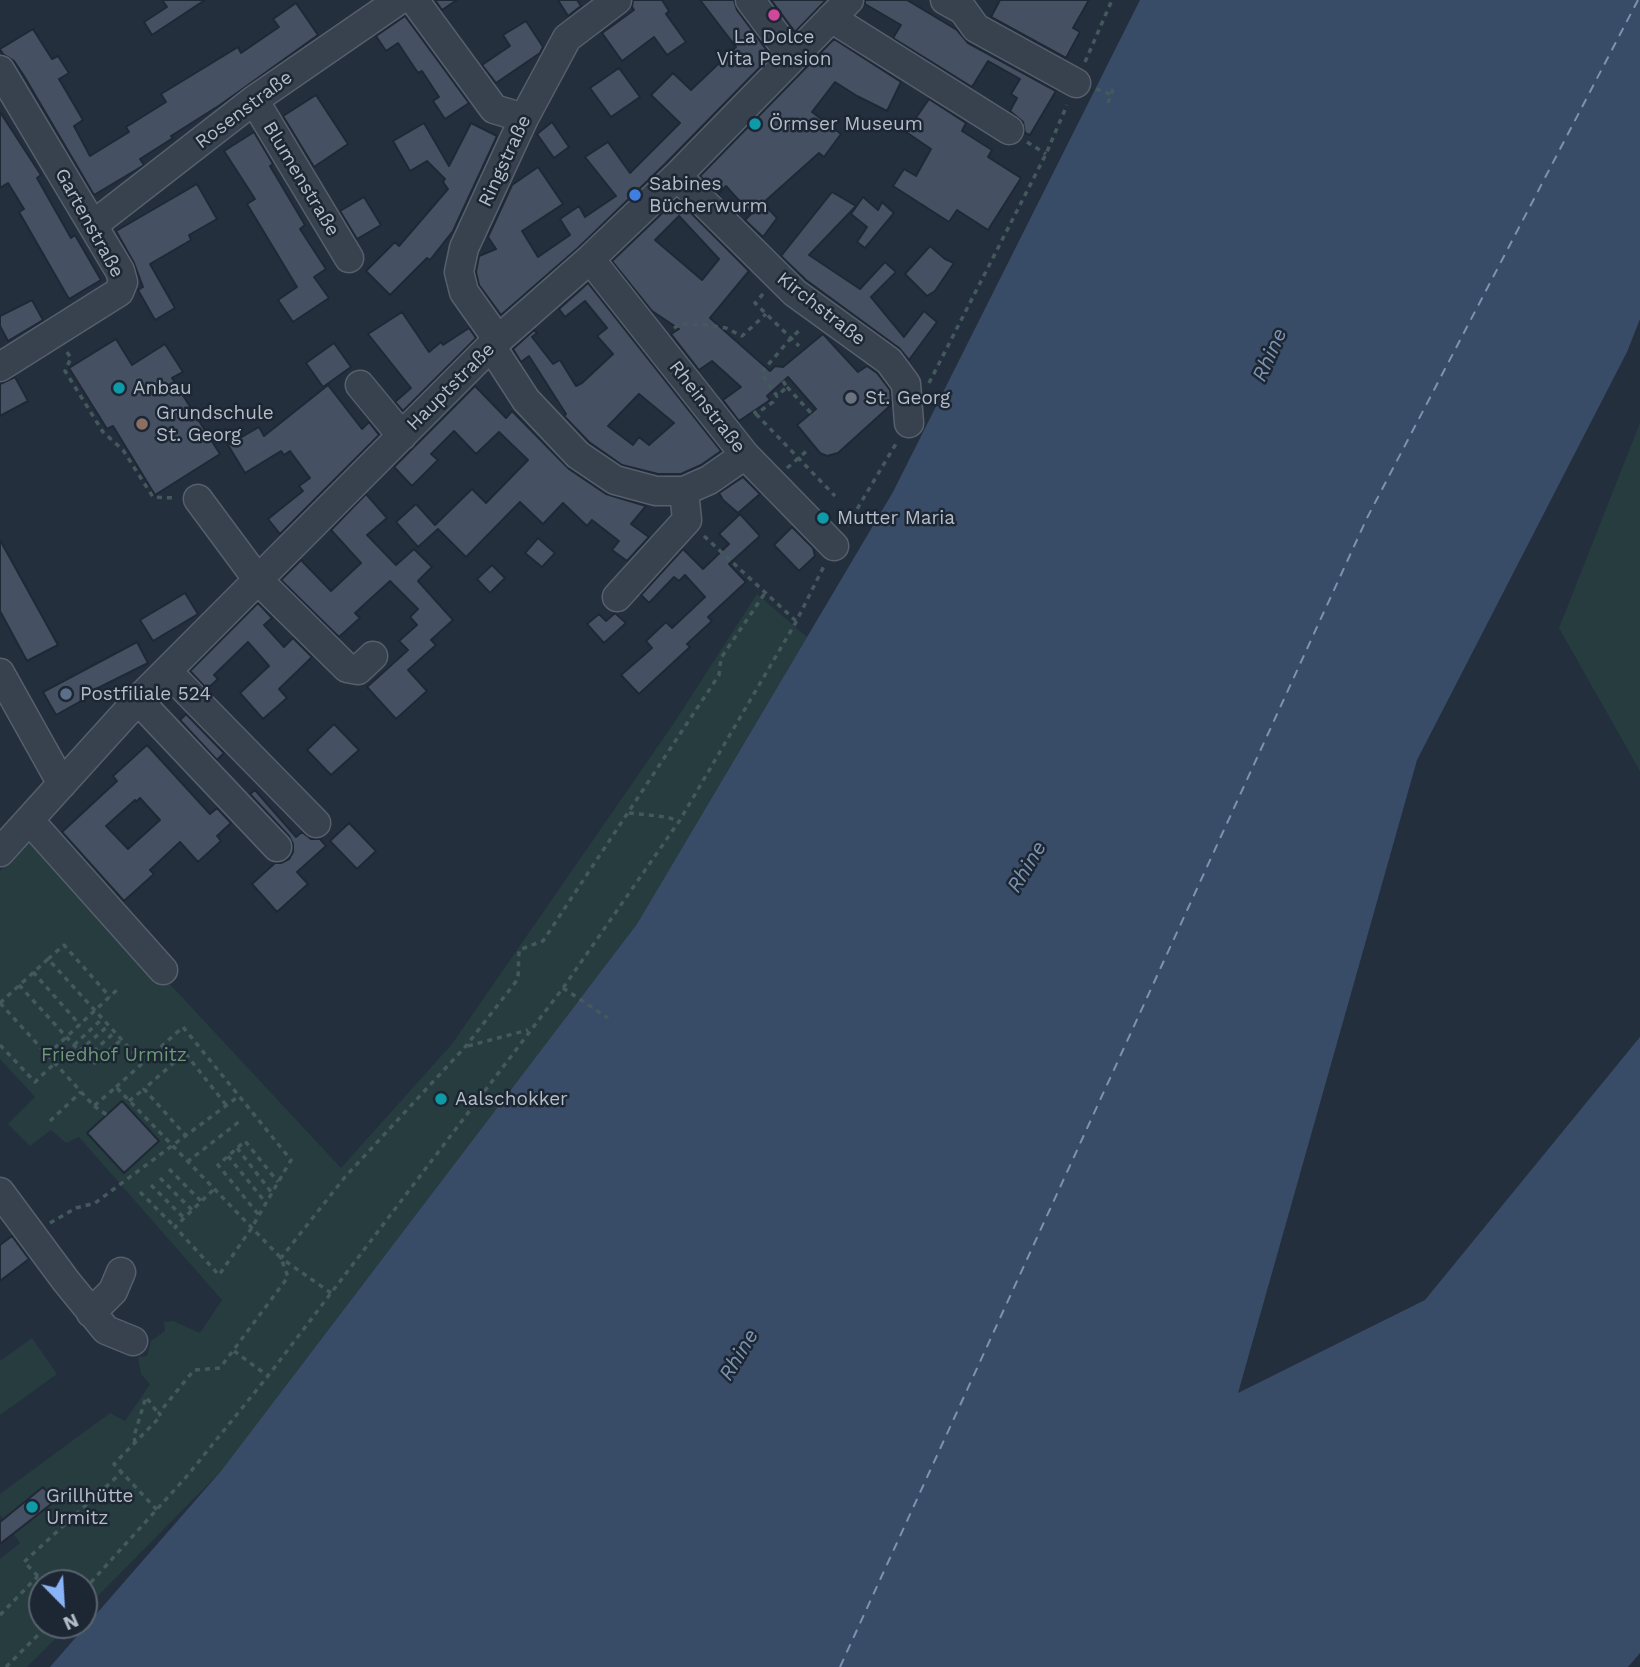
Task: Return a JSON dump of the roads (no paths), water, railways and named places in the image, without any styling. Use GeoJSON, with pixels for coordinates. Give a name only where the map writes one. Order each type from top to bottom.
{"type":"FeatureCollection","features":[{"type":"Feature","properties":{"kind":"street","name":"Rosenstraße"},"geometry":{"type":"LineString","coordinates":[[93,225],[254,100],[398,0]]}},
{"type":"Feature","properties":{"kind":"street"},"geometry":{"type":"LineString","coordinates":[[414,0],[494,109],[524,118]]}},
{"type":"Feature","properties":{"kind":"street","name":"Ringstraße"},"geometry":{"type":"LineString","coordinates":[[617,0],[567,38],[524,118],[464,248],[459,272],[464,292],[526,400],[578,455],[615,480],[656,491],[684,491]]}},
{"type":"Feature","properties":{"kind":"street"},"geometry":{"type":"LineString","coordinates":[[750,0],[792,56]]}},
{"type":"Feature","properties":{"kind":"street"},"geometry":{"type":"LineString","coordinates":[[945,0],[962,10],[976,28],[1076,83]]}},
{"type":"Feature","properties":{"kind":"street"},"geometry":{"type":"LineString","coordinates":[[840,9],[1009,130]]}},
{"type":"Feature","properties":{"kind":"street","name":"Hauptstraße"},"geometry":{"type":"LineString","coordinates":[[0,852],[138,700],[494,343],[590,259],[677,176],[840,9]]}},
{"type":"Feature","properties":{"kind":"street","name":"Gartenstraße"},"geometry":{"type":"LineString","coordinates":[[0,70],[120,271],[123,282],[119,292],[0,367]]}},
{"type":"Feature","properties":{"kind":"street","name":"Blumenstraße"},"geometry":{"type":"LineString","coordinates":[[254,100],[349,258]]}},
{"type":"Feature","properties":{"kind":"street","name":"Kirchstraße"},"geometry":{"type":"LineString","coordinates":[[677,176],[795,293],[889,361],[906,384],[909,423]]}},
{"type":"Feature","properties":{"kind":"street","name":"Rheinstraße"},"geometry":{"type":"LineString","coordinates":[[590,259],[745,456],[834,546]]}},
{"type":"Feature","properties":{"kind":"street"},"geometry":{"type":"LineString","coordinates":[[360,385],[402,436]]}},
{"type":"Feature","properties":{"kind":"street"},"geometry":{"type":"LineString","coordinates":[[617,597],[687,520],[684,491],[709,480],[745,456]]}},
{"type":"Feature","properties":{"kind":"street"},"geometry":{"type":"LineString","coordinates":[[198,499],[258,580],[347,668],[358,670],[373,656]]}},
{"type":"Feature","properties":{"kind":"street"},"geometry":{"type":"LineString","coordinates":[[167,671],[316,823]]}},
{"type":"Feature","properties":{"kind":"street"},"geometry":{"type":"LineString","coordinates":[[0,673],[62,784]]}},
{"type":"Feature","properties":{"kind":"street"},"geometry":{"type":"LineString","coordinates":[[138,700],[277,847]]}},
{"type":"Feature","properties":{"kind":"street"},"geometry":{"type":"LineString","coordinates":[[30,821],[163,970]]}},
{"type":"Feature","properties":{"kind":"street"},"geometry":{"type":"LineString","coordinates":[[0,1192],[106,1331],[133,1341]]}},
{"type":"Feature","properties":{"kind":"street"},"geometry":{"type":"LineString","coordinates":[[92,1313],[113,1292],[121,1272]]}},
{"type":"Feature","properties":{"kind":"water","name":"Rhine"},"geometry":{"type":"Polygon","coordinates":[[[1140,0],[1640,0],[1640,319],[1627,352],[1417,760],[1238,1393],[1425,1300],[1640,1037],[1640,1653],[1628,1667],[50,1667],[74,1639],[98,1639],[98,1612],[221,1471],[637,924],[893,492],[1140,0]]]}},
{"type":"Feature","properties":{"kind":"place","name":"La Dolce Vita Pension"},"geometry":{"type":"Point","coordinates":[774,15]}},
{"type":"Feature","properties":{"kind":"place","name":"Örmser Museum"},"geometry":{"type":"Point","coordinates":[755,124]}},
{"type":"Feature","properties":{"kind":"place","name":"Sabines Bücherwurm"},"geometry":{"type":"Point","coordinates":[635,195]}},
{"type":"Feature","properties":{"kind":"place","name":"Anbau"},"geometry":{"type":"Point","coordinates":[119,388]}},
{"type":"Feature","properties":{"kind":"place","name":"St. Georg"},"geometry":{"type":"Point","coordinates":[851,398]}},
{"type":"Feature","properties":{"kind":"place","name":"Grundschule St. Georg"},"geometry":{"type":"Point","coordinates":[142,424]}},
{"type":"Feature","properties":{"kind":"place","name":"Mutter Maria"},"geometry":{"type":"Point","coordinates":[823,518]}},
{"type":"Feature","properties":{"kind":"place","name":"Postfiliale 524"},"geometry":{"type":"Point","coordinates":[66,694]}},
{"type":"Feature","properties":{"kind":"place","name":"Aalschokker"},"geometry":{"type":"Point","coordinates":[441,1099]}},
{"type":"Feature","properties":{"kind":"place","name":"Grillhütte Urmitz"},"geometry":{"type":"Point","coordinates":[32,1507]}},
{"type":"Feature","properties":{"kind":"park label","name":"Friedhof Urmitz"},"geometry":{"type":"Point","coordinates":[114,1055]}}]}
